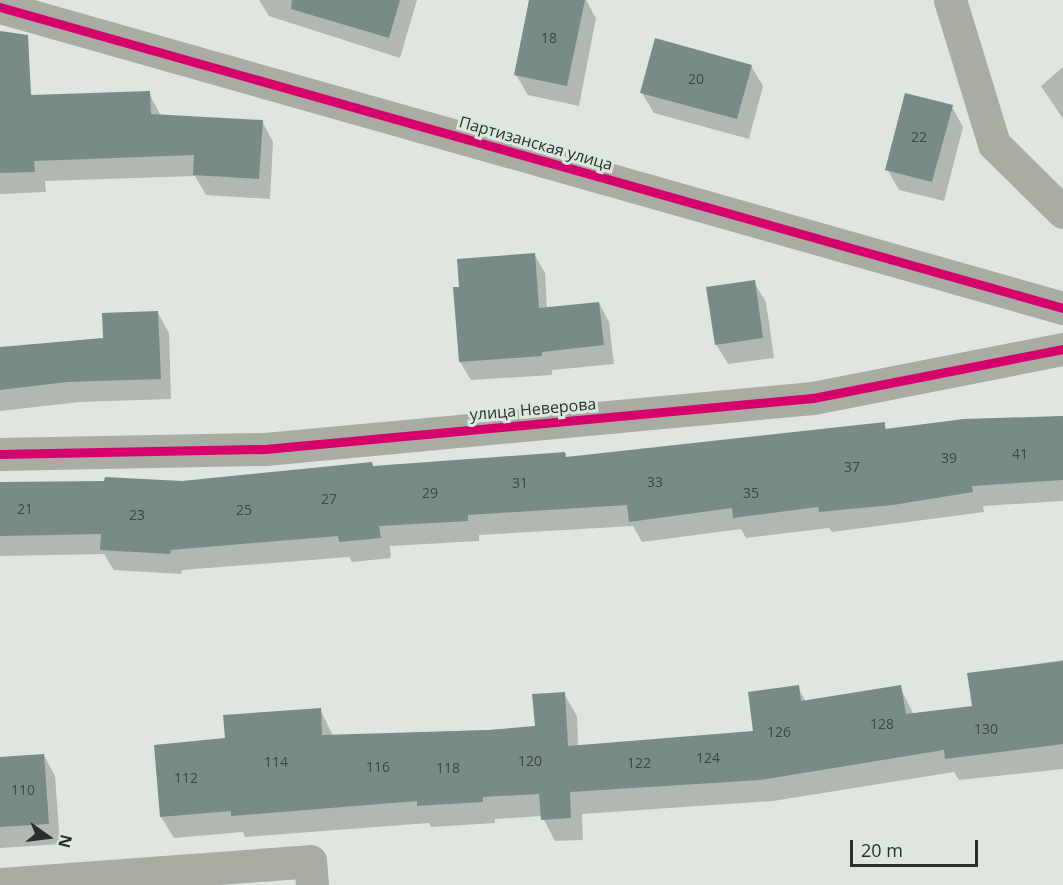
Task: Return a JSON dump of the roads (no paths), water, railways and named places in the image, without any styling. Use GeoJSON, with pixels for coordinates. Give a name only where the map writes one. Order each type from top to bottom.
{"type":"FeatureCollection","features":[{"type":"Feature","properties":{"kind":"street"},"geometry":{"type":"LineString","coordinates":[[950,0],[994,144],[1063,212]]}},
{"type":"Feature","properties":{"kind":"street","name":"Партизанская улица"},"geometry":{"type":"LineString","coordinates":[[0,8],[1063,308]]}},
{"type":"Feature","properties":{"kind":"street","name":"улица Неверова"},"geometry":{"type":"LineString","coordinates":[[0,454],[265,449],[813,398],[1063,349]]}},
{"type":"Feature","properties":{"kind":"street"},"geometry":{"type":"LineString","coordinates":[[0,884],[310,861],[312,885]]}}]}
